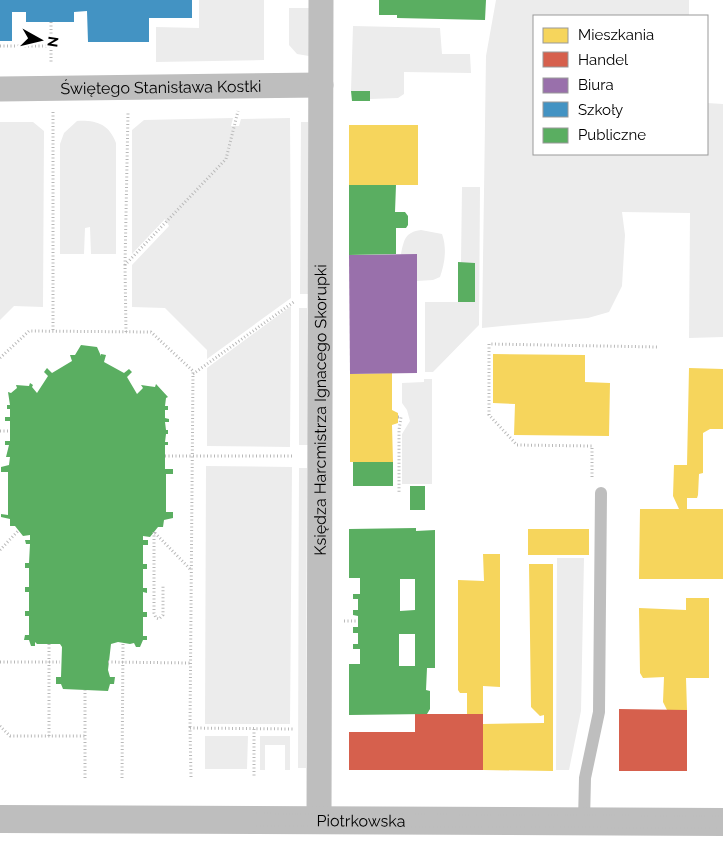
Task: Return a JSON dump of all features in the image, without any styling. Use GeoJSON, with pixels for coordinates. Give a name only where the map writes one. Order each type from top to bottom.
{"type":"FeatureCollection","features":[{"type":"Feature","properties":{"kind":"street","name":"Księdza Harcmistrza Ignacego Skorupki"},"geometry":{"type":"LineString","coordinates":[[319,820],[321,0]]}},
{"type":"Feature","properties":{"kind":"street","name":"Świętego Stanisława Kostki"},"geometry":{"type":"LineString","coordinates":[[0,89],[321,85]]}},
{"type":"Feature","properties":{"kind":"street","name":"Piotrkowska"},"geometry":{"type":"LineString","coordinates":[[0,819],[723,822]]}},
{"type":"Feature","properties":{"kind":"lane"},"geometry":{"type":"LineString","coordinates":[[584,821],[585,778],[599,712],[597,490]]}},
{"type":"Feature","properties":{"kind":"path"},"geometry":{"type":"LineString","coordinates":[[51,22],[52,70]]}},
{"type":"Feature","properties":{"kind":"path"},"geometry":{"type":"LineString","coordinates":[[0,46],[51,46]]}},
{"type":"Feature","properties":{"kind":"path"},"geometry":{"type":"LineString","coordinates":[[125,265],[226,159],[239,108]]}},
{"type":"Feature","properties":{"kind":"path"},"geometry":{"type":"LineString","coordinates":[[126,332],[125,265],[128,110]]}},
{"type":"Feature","properties":{"kind":"path"},"geometry":{"type":"LineString","coordinates":[[53,112],[53,331]]}},
{"type":"Feature","properties":{"kind":"path"},"geometry":{"type":"LineString","coordinates":[[192,374],[292,302],[321,300]]}},
{"type":"Feature","properties":{"kind":"path"},"geometry":{"type":"LineString","coordinates":[[0,358],[29,331],[151,332],[193,371],[190,663],[191,777]]}},
{"type":"Feature","properties":{"kind":"path"},"geometry":{"type":"LineString","coordinates":[[597,490],[592,446],[517,445],[489,415],[489,344],[658,347]]}},
{"type":"Feature","properties":{"kind":"path"},"geometry":{"type":"LineString","coordinates":[[398,417],[402,417],[402,425],[399,430],[399,492]]}},
{"type":"Feature","properties":{"kind":"path"},"geometry":{"type":"LineString","coordinates":[[0,431],[10,431]]}},
{"type":"Feature","properties":{"kind":"path"},"geometry":{"type":"LineString","coordinates":[[165,456],[320,457]]}},
{"type":"Feature","properties":{"kind":"path"},"geometry":{"type":"LineString","coordinates":[[0,550],[18,531]]}},
{"type":"Feature","properties":{"kind":"path"},"geometry":{"type":"LineString","coordinates":[[163,586],[163,615],[159,619],[156,618],[154,613],[154,532],[191,570]]}},
{"type":"Feature","properties":{"kind":"path"},"geometry":{"type":"LineString","coordinates":[[342,621],[358,621]]}},
{"type":"Feature","properties":{"kind":"path"},"geometry":{"type":"LineString","coordinates":[[122,778],[123,642]]}},
{"type":"Feature","properties":{"kind":"path"},"geometry":{"type":"LineString","coordinates":[[49,644],[49,736]]}},
{"type":"Feature","properties":{"kind":"path"},"geometry":{"type":"LineString","coordinates":[[0,662],[60,662]]}},
{"type":"Feature","properties":{"kind":"path"},"geometry":{"type":"LineString","coordinates":[[108,662],[190,663]]}},
{"type":"Feature","properties":{"kind":"path"},"geometry":{"type":"LineString","coordinates":[[85,690],[85,778]]}},
{"type":"Feature","properties":{"kind":"path"},"geometry":{"type":"LineString","coordinates":[[0,726],[10,736],[85,736]]}},
{"type":"Feature","properties":{"kind":"path"},"geometry":{"type":"LineString","coordinates":[[190,728],[295,729]]}},
{"type":"Feature","properties":{"kind":"path"},"geometry":{"type":"LineString","coordinates":[[254,729],[254,778]]}},
{"type":"Feature","properties":{"kind":"shaded area"},"geometry":{"type":"Polygon","coordinates":[[[199,0],[264,0],[264,60],[156,62],[156,27],[199,28],[199,0]]]}},
{"type":"Feature","properties":{"kind":"shaded area"},"geometry":{"type":"Polygon","coordinates":[[[496,0],[689,0],[689,15],[533,15],[533,155],[708,155],[708,103],[723,104],[723,337],[689,338],[690,213],[622,212],[625,235],[622,286],[609,312],[588,318],[482,328],[486,56],[496,0]]]}},
{"type":"Feature","properties":{"kind":"shaded area"},"geometry":{"type":"Polygon","coordinates":[[[289,8],[310,8],[309,56],[297,54],[289,45],[289,8]]]}},
{"type":"Feature","properties":{"kind":"shaded area"},"geometry":{"type":"Polygon","coordinates":[[[353,26],[440,28],[442,54],[470,54],[471,73],[404,72],[404,94],[398,98],[370,99],[370,91],[351,91],[353,26]]]}},
{"type":"Feature","properties":{"kind":"shaded area"},"geometry":{"type":"Polygon","coordinates":[[[233,118],[231,126],[239,126],[241,119],[290,118],[291,298],[207,359],[207,350],[165,308],[132,307],[132,265],[169,226],[165,219],[132,254],[132,130],[144,120],[233,118]]]}},
{"type":"Feature","properties":{"kind":"shaded area"},"geometry":{"type":"Polygon","coordinates":[[[77,121],[90,121],[106,127],[116,143],[116,254],[91,254],[90,227],[85,228],[84,254],[60,254],[60,144],[64,133],[77,121]]]}},
{"type":"Feature","properties":{"kind":"shaded area"},"geometry":{"type":"Polygon","coordinates":[[[0,122],[33,122],[44,131],[43,307],[14,306],[0,320],[0,122]]]}},
{"type":"Feature","properties":{"kind":"shaded area"},"geometry":{"type":"Polygon","coordinates":[[[301,122],[308,122],[308,294],[300,294],[301,122]]]}},
{"type":"Feature","properties":{"kind":"shaded area"},"geometry":{"type":"Polygon","coordinates":[[[462,187],[480,187],[479,325],[433,372],[425,372],[425,302],[475,302],[475,263],[461,263],[462,187]]]}},
{"type":"Feature","properties":{"kind":"shaded area"},"geometry":{"type":"Polygon","coordinates":[[[421,230],[442,234],[444,239],[445,256],[443,266],[440,277],[433,280],[417,281],[401,254],[408,235],[421,230]]]}},
{"type":"Feature","properties":{"kind":"shaded area"},"geometry":{"type":"Polygon","coordinates":[[[291,306],[290,447],[207,446],[207,368],[291,306]]]}},
{"type":"Feature","properties":{"kind":"shaded area"},"geometry":{"type":"Polygon","coordinates":[[[299,308],[307,308],[308,445],[299,445],[299,308]]]}},
{"type":"Feature","properties":{"kind":"shaded area"},"geometry":{"type":"Polygon","coordinates":[[[424,379],[432,379],[432,484],[402,484],[402,434],[410,421],[407,410],[402,403],[402,383],[424,382],[424,379]]]}},
{"type":"Feature","properties":{"kind":"shaded area"},"geometry":{"type":"Polygon","coordinates":[[[206,466],[292,467],[290,724],[205,724],[206,466]]]}},
{"type":"Feature","properties":{"kind":"shaded area"},"geometry":{"type":"Polygon","coordinates":[[[299,468],[307,468],[306,768],[298,768],[299,468]]]}},
{"type":"Feature","properties":{"kind":"shaded area"},"geometry":{"type":"Polygon","coordinates":[[[557,558],[584,558],[581,711],[569,770],[556,770],[557,558]]]}},
{"type":"Feature","properties":{"kind":"shaded area"},"geometry":{"type":"Polygon","coordinates":[[[205,736],[248,736],[247,769],[205,769],[205,736]]]}},
{"type":"Feature","properties":{"kind":"shaded area"},"geometry":{"type":"Polygon","coordinates":[[[260,736],[290,736],[290,770],[285,770],[285,745],[265,745],[265,770],[260,770],[260,736]]]}},
{"type":"Feature","properties":{"kind":"building: Mieszkania"},"geometry":{"type":"Polygon","coordinates":[[[349,125],[418,125],[418,185],[349,185],[349,125]]]}},
{"type":"Feature","properties":{"kind":"building: Mieszkania"},"geometry":{"type":"Polygon","coordinates":[[[493,354],[585,355],[585,382],[610,383],[609,436],[514,435],[515,404],[493,403],[493,354]]]}},
{"type":"Feature","properties":{"kind":"building: Mieszkania"},"geometry":{"type":"Polygon","coordinates":[[[689,368],[723,369],[723,429],[710,429],[703,433],[703,473],[699,474],[697,498],[687,498],[687,509],[723,509],[723,579],[639,579],[640,509],[679,509],[673,496],[674,465],[687,465],[689,368]]]}},
{"type":"Feature","properties":{"kind":"building: Mieszkania"},"geometry":{"type":"Polygon","coordinates":[[[392,373],[392,410],[398,413],[398,423],[392,425],[393,462],[350,462],[350,374],[392,373]]]}},
{"type":"Feature","properties":{"kind":"building: Mieszkania"},"geometry":{"type":"Polygon","coordinates":[[[528,529],[589,529],[589,555],[528,555],[528,529]]]}},
{"type":"Feature","properties":{"kind":"building: Mieszkania"},"geometry":{"type":"Polygon","coordinates":[[[483,554],[500,554],[500,687],[483,686],[483,714],[467,714],[467,693],[460,693],[458,690],[458,580],[484,581],[483,554]]]}},
{"type":"Feature","properties":{"kind":"building: Mieszkania"},"geometry":{"type":"Polygon","coordinates":[[[529,564],[553,564],[553,771],[483,770],[483,724],[544,723],[544,715],[540,716],[531,707],[529,564]]]}},
{"type":"Feature","properties":{"kind":"building: Mieszkania"},"geometry":{"type":"Polygon","coordinates":[[[686,598],[709,598],[709,678],[686,678],[687,710],[667,710],[663,702],[664,677],[643,678],[640,673],[639,608],[686,610],[686,598]]]}},
{"type":"Feature","properties":{"kind":"building: Handel"},"geometry":{"type":"Polygon","coordinates":[[[619,709],[687,710],[687,771],[619,771],[619,709]]]}},
{"type":"Feature","properties":{"kind":"building: Handel"},"geometry":{"type":"Polygon","coordinates":[[[415,714],[483,714],[483,770],[349,770],[349,732],[415,732],[415,714]]]}},
{"type":"Feature","properties":{"kind":"building: Biura"},"geometry":{"type":"Polygon","coordinates":[[[417,254],[417,373],[350,374],[349,255],[417,254]]]}},
{"type":"Feature","properties":{"kind":"building: Szkoły"},"geometry":{"type":"Polygon","coordinates":[[[0,0],[192,0],[192,18],[149,18],[149,42],[88,42],[87,11],[74,12],[74,22],[26,22],[26,12],[12,12],[12,41],[0,41],[0,0]]]}},
{"type":"Feature","properties":{"kind":"building: Publiczne"},"geometry":{"type":"Polygon","coordinates":[[[379,0],[486,0],[485,20],[397,18],[397,15],[379,15],[379,0]]]}},
{"type":"Feature","properties":{"kind":"building: Publiczne"},"geometry":{"type":"Polygon","coordinates":[[[351,91],[370,91],[370,101],[352,101],[351,91]]]}},
{"type":"Feature","properties":{"kind":"building: Publiczne"},"geometry":{"type":"Polygon","coordinates":[[[349,185],[396,185],[395,212],[405,212],[408,216],[408,225],[406,228],[396,228],[396,254],[349,255],[349,185]]]}},
{"type":"Feature","properties":{"kind":"building: Publiczne"},"geometry":{"type":"Polygon","coordinates":[[[458,262],[475,263],[475,302],[458,302],[458,262]]]}},
{"type":"Feature","properties":{"kind":"building: Publiczne"},"geometry":{"type":"Polygon","coordinates":[[[81,345],[97,347],[101,356],[101,354],[106,355],[104,362],[124,373],[129,369],[132,372],[127,377],[137,394],[143,388],[141,385],[155,387],[156,384],[168,397],[166,398],[165,406],[168,406],[168,410],[165,410],[165,418],[169,419],[169,422],[165,422],[168,434],[166,434],[165,442],[168,442],[168,445],[165,445],[165,469],[173,469],[173,474],[166,474],[166,512],[173,512],[173,518],[164,520],[163,527],[158,527],[150,537],[143,536],[143,540],[148,540],[148,545],[143,545],[143,564],[147,564],[147,569],[143,569],[143,588],[147,588],[147,593],[143,592],[143,612],[147,612],[147,617],[143,617],[143,636],[147,636],[147,640],[143,640],[140,647],[136,647],[134,643],[118,642],[111,644],[108,670],[110,677],[115,677],[114,684],[110,684],[108,691],[63,689],[61,684],[56,684],[56,677],[61,677],[62,647],[60,644],[37,644],[35,642],[35,646],[31,646],[29,640],[24,640],[25,635],[29,635],[29,616],[25,616],[25,611],[29,611],[29,592],[25,592],[25,587],[29,587],[29,568],[25,568],[25,563],[29,563],[30,544],[26,544],[25,540],[30,540],[30,535],[23,536],[15,526],[10,526],[10,519],[1,517],[1,514],[8,515],[8,472],[1,472],[1,467],[9,465],[10,457],[6,457],[9,445],[5,445],[5,441],[10,441],[10,421],[5,421],[5,417],[10,417],[10,409],[7,409],[7,405],[10,405],[8,392],[11,393],[17,388],[16,385],[29,386],[30,383],[37,393],[48,376],[44,372],[47,368],[52,373],[72,361],[70,355],[75,355],[81,345]]]}},
{"type":"Feature","properties":{"kind":"building: Publiczne"},"geometry":{"type":"Polygon","coordinates":[[[353,462],[393,462],[393,486],[353,486],[353,462]]]}},
{"type":"Feature","properties":{"kind":"building: Publiczne"},"geometry":{"type":"Polygon","coordinates":[[[410,486],[425,486],[425,510],[410,510],[410,486]]]}},
{"type":"Feature","properties":{"kind":"building: Publiczne"},"geometry":{"type":"Polygon","coordinates":[[[416,528],[416,531],[435,530],[435,668],[427,668],[426,690],[430,691],[430,709],[427,714],[349,715],[349,664],[360,664],[360,649],[353,649],[353,644],[358,644],[358,633],[353,633],[353,627],[358,627],[358,616],[353,615],[353,610],[358,610],[358,599],[353,599],[353,594],[360,594],[360,578],[349,578],[349,529],[416,528]],[[400,579],[400,611],[415,610],[415,579],[400,579]],[[399,634],[399,666],[415,666],[415,634],[399,634]]]}},
{"type":"Feature","properties":{"kind":"tram line"},"geometry":{"type":"LineString","coordinates":[[0,812],[723,816]]}},
{"type":"Feature","properties":{"kind":"tram line"},"geometry":{"type":"LineString","coordinates":[[0,825],[723,828]]}}]}
